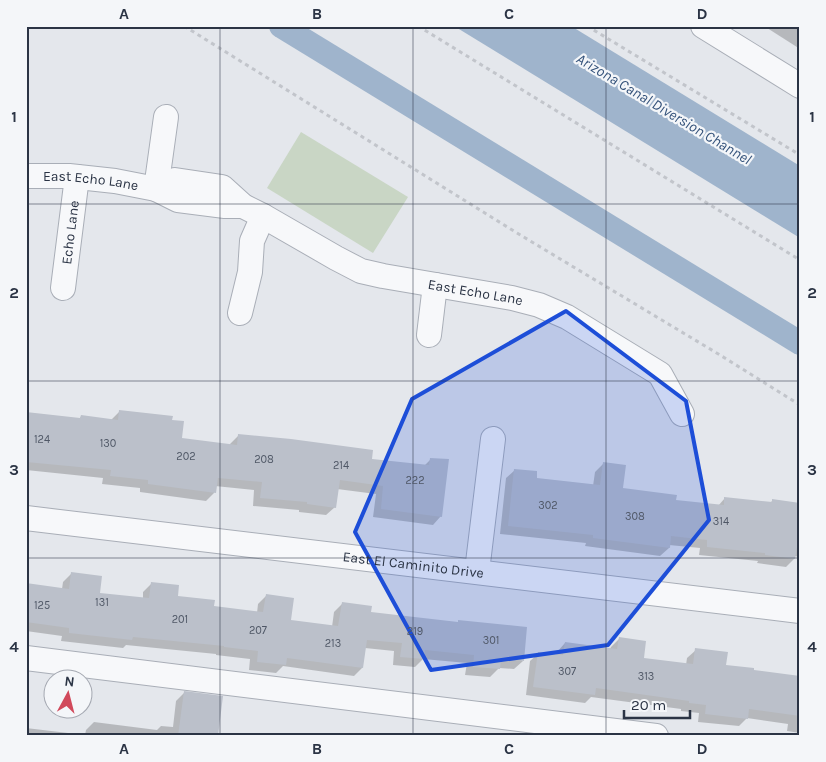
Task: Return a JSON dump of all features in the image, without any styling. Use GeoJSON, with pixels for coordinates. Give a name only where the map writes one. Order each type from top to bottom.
{"type":"FeatureCollection","features":[{"type":"Feature","properties":{"kind":"street"},"geometry":{"type":"LineString","coordinates":[[702,26],[800,86]]}},
{"type":"Feature","properties":{"kind":"street"},"geometry":{"type":"LineString","coordinates":[[156,189],[166,118]]}},
{"type":"Feature","properties":{"kind":"street","name":"East Echo Lane"},"geometry":{"type":"LineString","coordinates":[[26,176],[77,177],[116,181],[156,189],[178,200],[253,211],[361,271],[512,298],[539,305],[566,317],[660,374],[682,414]]}},
{"type":"Feature","properties":{"kind":"street","name":"Echo Lane"},"geometry":{"type":"LineString","coordinates":[[63,288],[77,177]]}},
{"type":"Feature","properties":{"kind":"street"},"geometry":{"type":"LineString","coordinates":[[240,314],[250,272],[253,211]]}},
{"type":"Feature","properties":{"kind":"street"},"geometry":{"type":"LineString","coordinates":[[429,335],[435,285]]}},
{"type":"Feature","properties":{"kind":"street"},"geometry":{"type":"LineString","coordinates":[[476,571],[493,439]]}},
{"type":"Feature","properties":{"kind":"street","name":"East El Caminito Drive"},"geometry":{"type":"LineString","coordinates":[[26,518],[800,611]]}},
{"type":"Feature","properties":{"kind":"street"},"geometry":{"type":"LineString","coordinates":[[26,658],[656,736]]}},
{"type":"Feature","properties":{"kind":"path"},"geometry":{"type":"LineString","coordinates":[[184,26],[516,233],[800,405]]}},
{"type":"Feature","properties":{"kind":"path"},"geometry":{"type":"LineString","coordinates":[[418,26],[800,260]]}},
{"type":"Feature","properties":{"kind":"path"},"geometry":{"type":"LineString","coordinates":[[587,26],[800,155]]}},
{"type":"Feature","properties":{"kind":"highlighted area"},"geometry":{"type":"Polygon","coordinates":[[[566,311],[686,401],[709,520],[608,645],[431,670],[355,532],[412,399],[566,311]]]}},
{"type":"Feature","properties":{"kind":"green space"},"geometry":{"type":"Polygon","coordinates":[[[301,132],[408,197],[373,253],[267,188],[301,132]]]}},
{"type":"Feature","properties":{"kind":"water","name":"Arizona Canal Diversion Channel"},"geometry":{"type":"Polygon","coordinates":[[[454,26],[571,26],[800,166],[800,238],[454,26]]]}},
{"type":"Feature","properties":{"kind":"building"},"geometry":{"type":"Polygon","coordinates":[[[119,410],[173,416],[172,420],[184,421],[182,438],[237,445],[238,434],[373,450],[372,459],[429,465],[430,458],[449,459],[442,517],[381,509],[383,486],[340,480],[336,508],[307,504],[307,502],[260,498],[262,482],[218,478],[216,493],[148,484],[148,480],[110,476],[111,470],[26,462],[26,412],[80,418],[81,415],[118,420],[119,410]]]}},
{"type":"Feature","properties":{"kind":"building"},"geometry":{"type":"Polygon","coordinates":[[[603,462],[626,465],[623,488],[677,495],[676,500],[724,505],[724,497],[772,502],[772,499],[800,503],[800,547],[797,547],[795,559],[765,555],[765,553],[707,547],[707,540],[671,536],[670,548],[593,538],[593,535],[508,526],[514,469],[537,471],[537,478],[600,485],[603,462]]]}},
{"type":"Feature","properties":{"kind":"building"},"geometry":{"type":"Polygon","coordinates":[[[71,572],[102,576],[100,593],[149,598],[151,582],[179,585],[178,596],[215,600],[214,606],[263,612],[266,594],[294,598],[291,620],[338,626],[342,602],[372,606],[371,612],[458,622],[458,620],[527,627],[524,661],[501,659],[500,669],[473,667],[474,655],[425,650],[424,659],[400,657],[402,643],[367,640],[363,668],[287,658],[286,665],[257,662],[258,651],[133,637],[132,640],[69,633],[69,628],[26,622],[26,583],[69,589],[71,572]]]}},
{"type":"Feature","properties":{"kind":"building"},"geometry":{"type":"Polygon","coordinates":[[[619,637],[646,641],[644,658],[693,664],[695,648],[728,652],[726,665],[800,676],[800,716],[749,709],[748,719],[705,714],[706,705],[689,703],[689,701],[596,688],[595,695],[533,687],[538,652],[563,655],[565,642],[617,649],[619,637]]]}},
{"type":"Feature","properties":{"kind":"building"},"geometry":{"type":"Polygon","coordinates":[[[184,691],[223,696],[218,736],[178,736],[184,691]]]}},
{"type":"Feature","properties":{"kind":"waterway"},"geometry":{"type":"LineString","coordinates":[[281,26],[800,343]]}}]}
